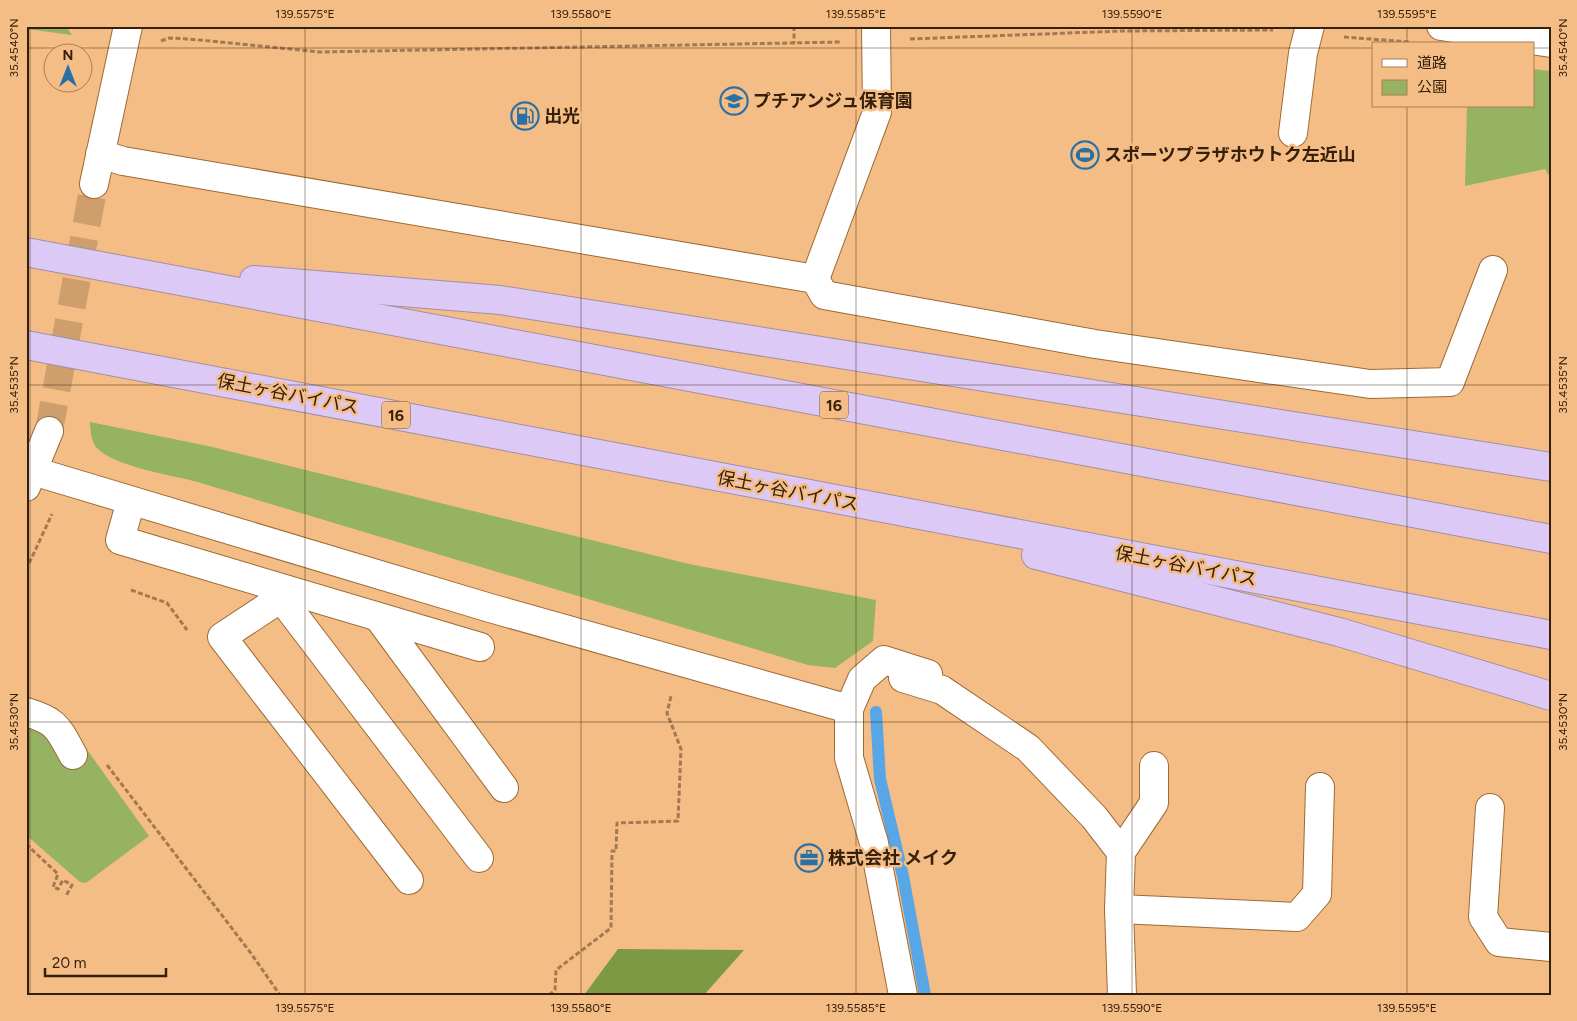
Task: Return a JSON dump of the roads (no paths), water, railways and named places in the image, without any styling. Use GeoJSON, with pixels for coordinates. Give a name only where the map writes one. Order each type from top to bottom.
{"type":"FeatureCollection","features":[{"type":"Feature","properties":{"kind":"highway","name":"16"},"geometry":{"type":"LineString","coordinates":[[26,252],[1551,539]]}},
{"type":"Feature","properties":{"kind":"highway"},"geometry":{"type":"LineString","coordinates":[[118,269],[500,300],[1407,446],[1551,467]]}},
{"type":"Feature","properties":{"kind":"highway","name":"保土ヶ谷バイパス"},"geometry":{"type":"LineString","coordinates":[[26,345],[1551,635]]}},
{"type":"Feature","properties":{"kind":"highway"},"geometry":{"type":"LineString","coordinates":[[1407,446],[1551,473]]}},
{"type":"Feature","properties":{"kind":"highway"},"geometry":{"type":"LineString","coordinates":[[766,487],[1339,632],[1551,696]]}},
{"type":"Feature","properties":{"kind":"street"},"geometry":{"type":"LineString","coordinates":[[94,184],[128,26]]}},
{"type":"Feature","properties":{"kind":"street"},"geometry":{"type":"LineString","coordinates":[[1441,26],[1551,42]]}},
{"type":"Feature","properties":{"kind":"street"},"geometry":{"type":"LineString","coordinates":[[1293,133],[1303,53],[1309,29]]}},
{"type":"Feature","properties":{"kind":"street"},"geometry":{"type":"LineString","coordinates":[[877,33],[877,112],[815,279],[824,295],[1095,344],[1380,383],[1450,382],[1493,270]]}},
{"type":"Feature","properties":{"kind":"street"},"geometry":{"type":"LineString","coordinates":[[100,154],[123,161],[815,279]]}},
{"type":"Feature","properties":{"kind":"street"},"geometry":{"type":"LineString","coordinates":[[48,431],[29,479],[131,501],[490,608],[849,709]]}},
{"type":"Feature","properties":{"kind":"street"},"geometry":{"type":"LineString","coordinates":[[131,501],[120,540],[276,592],[378,617],[480,648]]}},
{"type":"Feature","properties":{"kind":"street"},"geometry":{"type":"LineString","coordinates":[[276,592],[479,858]]}},
{"type":"Feature","properties":{"kind":"street"},"geometry":{"type":"LineString","coordinates":[[276,592],[222,637],[409,880]]}},
{"type":"Feature","properties":{"kind":"street"},"geometry":{"type":"LineString","coordinates":[[378,617],[504,788]]}},
{"type":"Feature","properties":{"kind":"street"},"geometry":{"type":"LineString","coordinates":[[904,995],[874,843],[848,758],[849,709],[862,679],[887,674],[942,690],[1028,748],[1094,817],[1121,852]]}},
{"type":"Feature","properties":{"kind":"street"},"geometry":{"type":"LineString","coordinates":[[26,712],[46,718],[54,723],[73,754]]}},
{"type":"Feature","properties":{"kind":"street"},"geometry":{"type":"LineString","coordinates":[[1122,995],[1119,909],[1121,852],[1154,803],[1154,766]]}},
{"type":"Feature","properties":{"kind":"street"},"geometry":{"type":"LineString","coordinates":[[1119,909],[1297,917],[1317,894],[1320,787]]}},
{"type":"Feature","properties":{"kind":"street"},"geometry":{"type":"LineString","coordinates":[[1490,808],[1483,918],[1499,942],[1551,947]]}},
{"type":"Feature","properties":{"kind":"waterway"},"geometry":{"type":"LineString","coordinates":[[876,712],[880,779],[903,876],[925,995]]}},
{"type":"Feature","properties":{"kind":"tunnel"},"geometry":{"type":"LineString","coordinates":[[49,431],[94,184]]}},
{"type":"Feature","properties":{"kind":"place","name":"プチアンジュ保育園"},"geometry":{"type":"Point","coordinates":[734,101]}},
{"type":"Feature","properties":{"kind":"place","name":"出光"},"geometry":{"type":"Point","coordinates":[525,116]}},
{"type":"Feature","properties":{"kind":"place","name":"スポーツプラザホウトク左近山"},"geometry":{"type":"Point","coordinates":[1085,155]}},
{"type":"Feature","properties":{"kind":"place","name":"株式会社 メイク"},"geometry":{"type":"Point","coordinates":[809,858]}}]}
